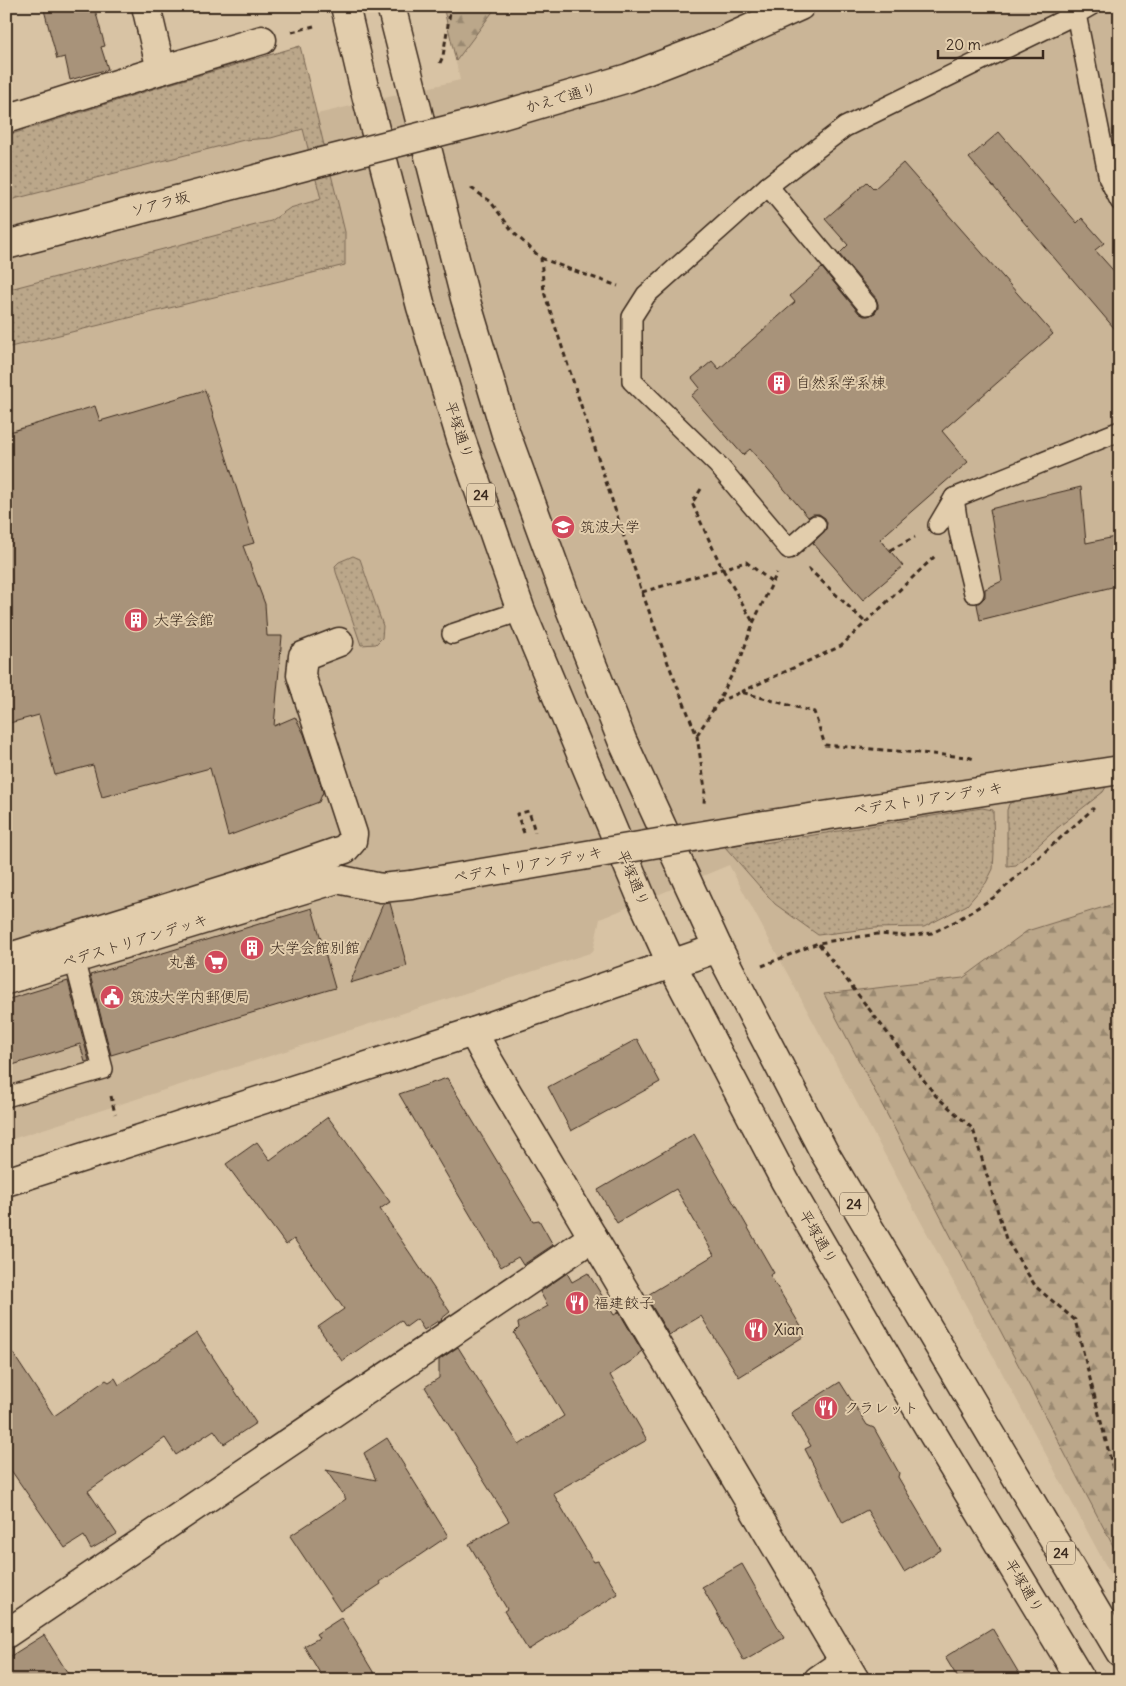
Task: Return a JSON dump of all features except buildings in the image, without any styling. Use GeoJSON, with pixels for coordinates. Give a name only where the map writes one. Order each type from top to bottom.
{"type":"FeatureCollection","features":[{"type":"Feature","properties":{"kind":"street"},"geometry":{"type":"LineString","coordinates":[[146,6],[161,70]]}},
{"type":"Feature","properties":{"kind":"street","name":"平塚通り"},"geometry":{"type":"LineString","coordinates":[[345,6],[421,307],[461,439],[521,611],[642,900],[672,965],[785,1181],[892,1366],[1081,1680]]}},
{"type":"Feature","properties":{"kind":"street","name":"24"},"geometry":{"type":"LineString","coordinates":[[391,6],[465,298],[506,434],[569,606],[622,740],[718,948],[824,1152],[1120,1652]]}},
{"type":"Feature","properties":{"kind":"street","name":"かえで通り"},"geometry":{"type":"LineString","coordinates":[[313,164],[482,120],[628,78],[718,43],[800,6]]}},
{"type":"Feature","properties":{"kind":"street"},"geometry":{"type":"LineString","coordinates":[[6,119],[262,40]]}},
{"type":"Feature","properties":{"kind":"street","name":"ソアラ坂"},"geometry":{"type":"LineString","coordinates":[[6,245],[313,164]]}},
{"type":"Feature","properties":{"kind":"street"},"geometry":{"type":"LineString","coordinates":[[13,978],[13,956],[260,891],[345,850],[352,841],[353,834],[301,676],[303,656],[339,642]]}},
{"type":"Feature","properties":{"kind":"street","name":"ペデストリアンデッキ"},"geometry":{"type":"LineString","coordinates":[[13,978],[74,959],[260,891],[338,879],[381,888],[411,885],[758,826],[1115,770]]}},
{"type":"Feature","properties":{"kind":"street"},"geometry":{"type":"LineString","coordinates":[[6,1182],[473,1032],[718,948]]}},
{"type":"Feature","properties":{"kind":"street"},"geometry":{"type":"LineString","coordinates":[[473,1032],[849,1671],[818,1680]]}},
{"type":"Feature","properties":{"kind":"street"},"geometry":{"type":"LineString","coordinates":[[6,1634],[593,1237]]}},
{"type":"Feature","properties":{"kind":"lane"},"geometry":{"type":"LineString","coordinates":[[816,525],[789,549],[718,465],[632,381],[632,317],[646,295],[768,186],[845,127],[1079,9],[1109,179],[1120,200]]}},
{"type":"Feature","properties":{"kind":"lane"},"geometry":{"type":"LineString","coordinates":[[768,186],[868,305]]}},
{"type":"Feature","properties":{"kind":"lane"},"geometry":{"type":"LineString","coordinates":[[938,525],[954,498],[1120,432]]}},
{"type":"Feature","properties":{"kind":"lane"},"geometry":{"type":"LineString","coordinates":[[954,498],[959,532],[974,594]]}},
{"type":"Feature","properties":{"kind":"lane"},"geometry":{"type":"LineString","coordinates":[[452,634],[521,611]]}},
{"type":"Feature","properties":{"kind":"lane"},"geometry":{"type":"LineString","coordinates":[[6,1097],[103,1069],[74,959]]}},
{"type":"Feature","properties":{"kind":"path"},"geometry":{"type":"LineString","coordinates":[[437,70],[443,56],[450,6]]}},
{"type":"Feature","properties":{"kind":"path"},"geometry":{"type":"LineString","coordinates":[[468,186],[490,201],[514,233],[542,258],[646,295]]}},
{"type":"Feature","properties":{"kind":"path"},"geometry":{"type":"LineString","coordinates":[[542,258],[544,292],[642,592],[697,736],[705,789],[704,807]]}},
{"type":"Feature","properties":{"kind":"path"},"geometry":{"type":"LineString","coordinates":[[718,465],[692,503],[722,568],[753,623]]}},
{"type":"Feature","properties":{"kind":"path"},"geometry":{"type":"LineString","coordinates":[[718,702],[842,646],[959,532]]}},
{"type":"Feature","properties":{"kind":"path"},"geometry":{"type":"LineString","coordinates":[[697,736],[718,702],[742,654],[753,623],[789,549],[866,623]]}},
{"type":"Feature","properties":{"kind":"path"},"geometry":{"type":"LineString","coordinates":[[642,592],[746,562],[772,582]]}},
{"type":"Feature","properties":{"kind":"path"},"geometry":{"type":"LineString","coordinates":[[741,692],[814,712],[825,745],[968,757],[982,762],[995,771],[1009,786]]}},
{"type":"Feature","properties":{"kind":"path"},"geometry":{"type":"LineString","coordinates":[[759,967],[818,943],[878,934],[906,936],[932,933],[956,921],[993,898],[1114,790],[1115,770]]}},
{"type":"Feature","properties":{"kind":"path"},"geometry":{"type":"LineString","coordinates":[[818,943],[936,1096],[973,1129],[1006,1239],[1036,1287],[1075,1320],[1120,1496]]}},
{"type":"Feature","properties":{"kind":"shaded area","name":"筑波大学"},"geometry":{"type":"Polygon","coordinates":[[[443,6],[1120,6],[1120,1592],[729,865],[600,919],[593,952],[6,1141],[6,188],[460,80],[443,6]]]}},
{"type":"Feature","properties":{"kind":"green space"},"geometry":{"type":"Polygon","coordinates":[[[443,6],[497,6],[456,61],[443,6]]]}},
{"type":"Feature","properties":{"kind":"green space"},"geometry":{"type":"Polygon","coordinates":[[[300,46],[345,232],[345,265],[6,348],[6,290],[271,221],[290,208],[321,199],[303,129],[271,138],[244,140],[6,201],[6,136],[166,85],[300,46]]]}},
{"type":"Feature","properties":{"kind":"green space"},"geometry":{"type":"Polygon","coordinates":[[[353,556],[360,559],[383,626],[382,638],[376,644],[361,645],[336,572],[335,566],[339,562],[353,556]]]}},
{"type":"Feature","properties":{"kind":"green space"},"geometry":{"type":"Polygon","coordinates":[[[1105,783],[1106,787],[1103,792],[1061,825],[1016,865],[1007,866],[1007,810],[1009,804],[1015,800],[1105,783]]]}},
{"type":"Feature","properties":{"kind":"green space"},"geometry":{"type":"Polygon","coordinates":[[[982,808],[993,810],[993,869],[986,883],[967,905],[924,927],[875,928],[818,935],[775,904],[725,847],[761,840],[764,843],[982,808]]]}},
{"type":"Feature","properties":{"kind":"green space"},"geometry":{"type":"Polygon","coordinates":[[[1120,902],[1120,1559],[824,994],[963,978],[1027,931],[1120,902]]]}},
{"type":"Feature","properties":{"kind":"place","name":"自然系学系棟"},"geometry":{"type":"Point","coordinates":[779,383]}},
{"type":"Feature","properties":{"kind":"place","name":"筑波大学"},"geometry":{"type":"Point","coordinates":[563,527]}},
{"type":"Feature","properties":{"kind":"place","name":"大学会館"},"geometry":{"type":"Point","coordinates":[136,620]}},
{"type":"Feature","properties":{"kind":"place","name":"大学会館別館"},"geometry":{"type":"Point","coordinates":[252,948]}},
{"type":"Feature","properties":{"kind":"place","name":"丸善"},"geometry":{"type":"Point","coordinates":[216,962]}},
{"type":"Feature","properties":{"kind":"place","name":"筑波大学内郵便局"},"geometry":{"type":"Point","coordinates":[112,997]}},
{"type":"Feature","properties":{"kind":"place","name":"福建餃子"},"geometry":{"type":"Point","coordinates":[577,1303]}},
{"type":"Feature","properties":{"kind":"place","name":"Xian"},"geometry":{"type":"Point","coordinates":[756,1330]}},
{"type":"Feature","properties":{"kind":"place","name":"クラレット"},"geometry":{"type":"Point","coordinates":[826,1408]}}]}
